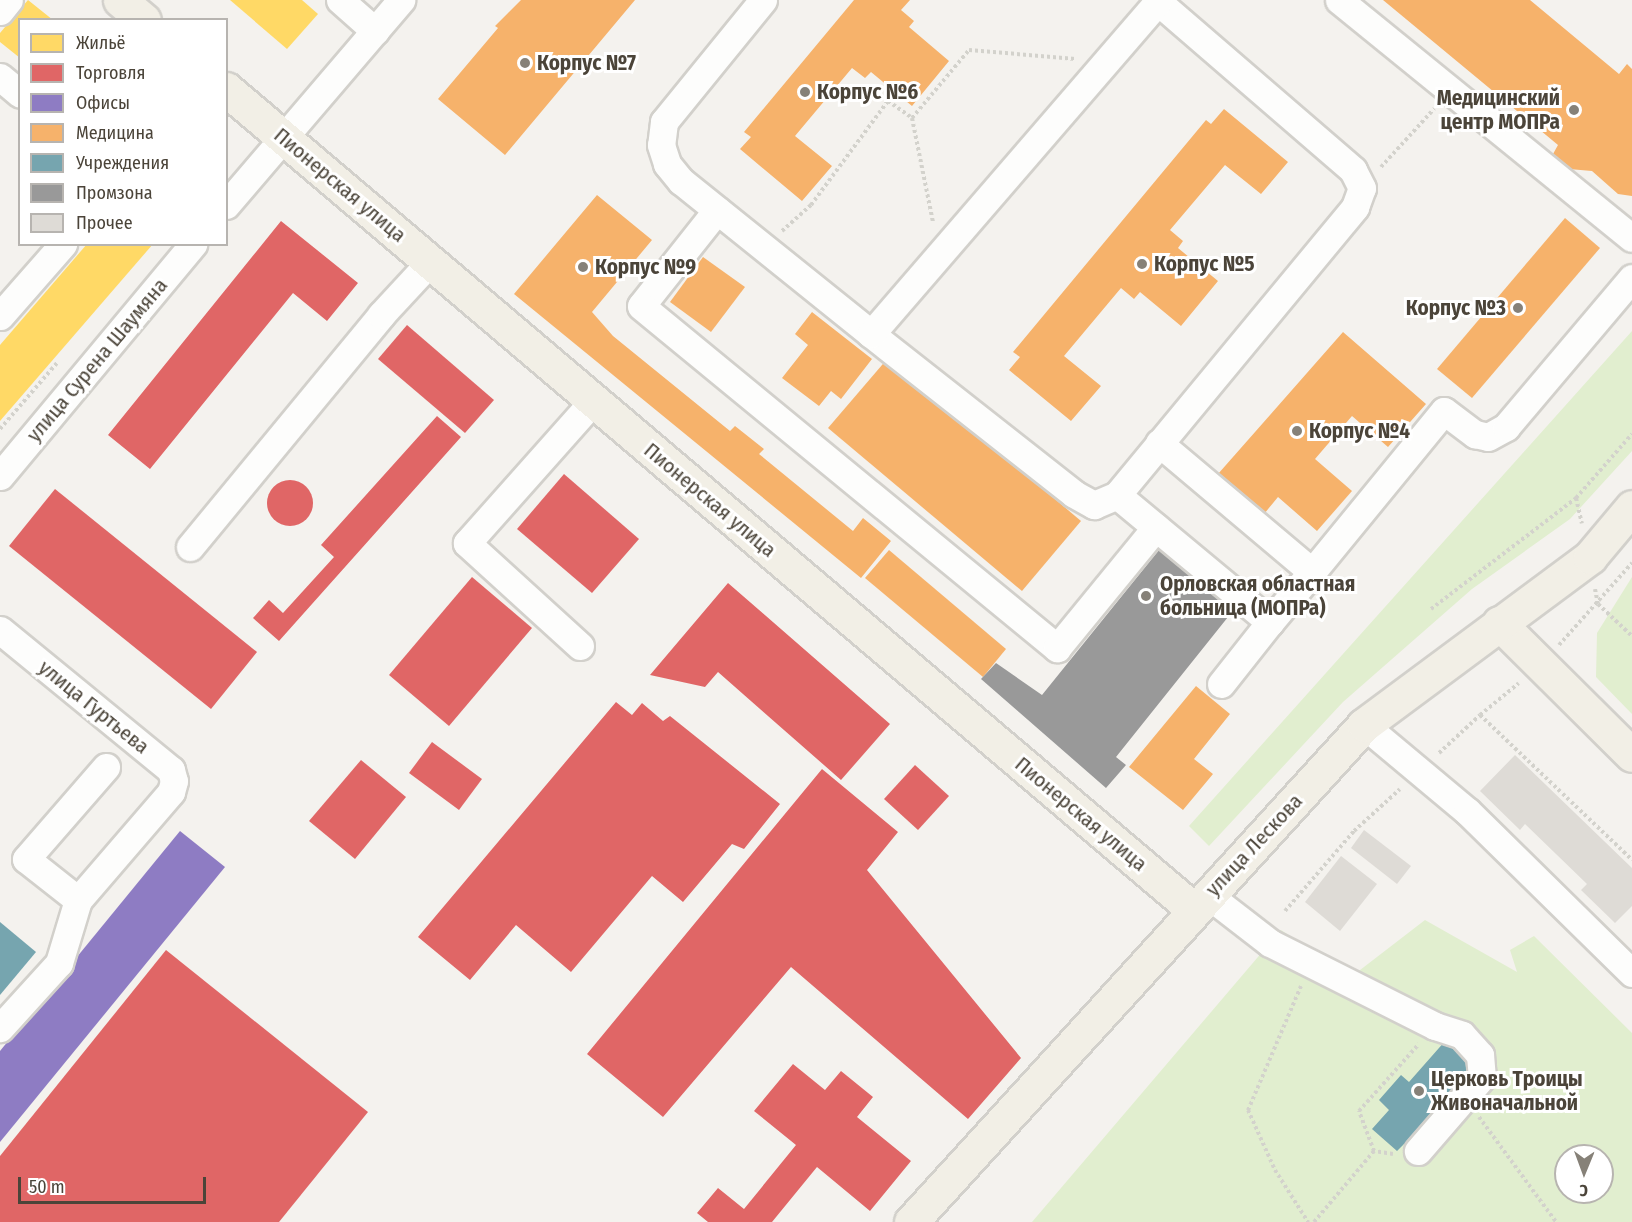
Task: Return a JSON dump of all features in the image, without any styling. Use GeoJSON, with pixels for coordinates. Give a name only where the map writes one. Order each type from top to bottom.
{"type":"FeatureCollection","features":[{"type":"Feature","properties":{"kind":"main road"},"geometry":{"type":"LineString","coordinates":[[120,0],[142,18]]}},
{"type":"Feature","properties":{"kind":"main road","name":"Пионерская улица"},"geometry":{"type":"LineString","coordinates":[[228,91],[593,400],[1201,902]]}},
{"type":"Feature","properties":{"kind":"main road","name":"улица Лескова"},"geometry":{"type":"LineString","coordinates":[[911,1222],[1364,725],[1590,557],[1632,507]]}},
{"type":"Feature","properties":{"kind":"main road"},"geometry":{"type":"LineString","coordinates":[[1499,623],[1632,755]]}},
{"type":"Feature","properties":{"kind":"street"},"geometry":{"type":"LineString","coordinates":[[0,11],[9,0]]}},
{"type":"Feature","properties":{"kind":"street"},"geometry":{"type":"LineString","coordinates":[[340,0],[375,31]]}},
{"type":"Feature","properties":{"kind":"street"},"geometry":{"type":"LineString","coordinates":[[228,202],[401,0]]}},
{"type":"Feature","properties":{"kind":"street"},"geometry":{"type":"LineString","coordinates":[[763,0],[664,122],[661,145],[668,164],[681,181],[871,334],[1074,494],[1094,506],[1117,495],[1355,207],[1362,188],[1353,170],[1157,1],[871,334]]}},
{"type":"Feature","properties":{"kind":"street"},"geometry":{"type":"LineString","coordinates":[[1339,0],[1632,238]]}},
{"type":"Feature","properties":{"kind":"street"},"geometry":{"type":"LineString","coordinates":[[0,77],[18,92]]}},
{"type":"Feature","properties":{"kind":"street"},"geometry":{"type":"LineString","coordinates":[[717,210],[640,306],[1057,648],[1156,527]]}},
{"type":"Feature","properties":{"kind":"street"},"geometry":{"type":"LineString","coordinates":[[0,316],[61,246]]}},
{"type":"Feature","properties":{"kind":"street","name":"улица Сурена Шаумяна"},"geometry":{"type":"LineString","coordinates":[[0,476],[191,246]]}},
{"type":"Feature","properties":{"kind":"street"},"geometry":{"type":"LineString","coordinates":[[190,547],[381,315],[430,262]]}},
{"type":"Feature","properties":{"kind":"street"},"geometry":{"type":"LineString","coordinates":[[1221,684],[1444,411],[1475,434],[1488,437],[1506,427],[1632,278]]}},
{"type":"Feature","properties":{"kind":"street"},"geometry":{"type":"LineString","coordinates":[[580,646],[467,543],[593,400]]}},
{"type":"Feature","properties":{"kind":"street"},"geometry":{"type":"LineString","coordinates":[[1159,443],[1312,572]]}},
{"type":"Feature","properties":{"kind":"street"},"geometry":{"type":"LineString","coordinates":[[1117,495],[1270,622]]}},
{"type":"Feature","properties":{"kind":"street","name":"улица Гуртьева"},"geometry":{"type":"LineString","coordinates":[[0,630],[171,770],[171,792],[78,900]]}},
{"type":"Feature","properties":{"kind":"street"},"geometry":{"type":"LineString","coordinates":[[1364,725],[1467,811],[1632,973]]}},
{"type":"Feature","properties":{"kind":"street"},"geometry":{"type":"LineString","coordinates":[[0,1028],[59,963],[78,900],[26,859],[106,767]]}},
{"type":"Feature","properties":{"kind":"street"},"geometry":{"type":"LineString","coordinates":[[1201,902],[1270,943],[1435,1026],[1462,1035],[1480,1056],[1482,1077],[1418,1151]]}},
{"type":"Feature","properties":{"kind":"path"},"geometry":{"type":"LineString","coordinates":[[912,118],[969,50],[1107,61]]}},
{"type":"Feature","properties":{"kind":"path"},"geometry":{"type":"LineString","coordinates":[[1362,188],[1451,91]]}},
{"type":"Feature","properties":{"kind":"path"},"geometry":{"type":"LineString","coordinates":[[764,247],[811,205],[888,101],[912,118],[940,255]]}},
{"type":"Feature","properties":{"kind":"path"},"geometry":{"type":"LineString","coordinates":[[1431,609],[1576,498],[1632,434]]}},
{"type":"Feature","properties":{"kind":"path"},"geometry":{"type":"LineString","coordinates":[[1590,557],[1598,604],[1632,636]]}},
{"type":"Feature","properties":{"kind":"path"},"geometry":{"type":"LineString","coordinates":[[1308,1222],[1275,1170],[1248,1110],[1311,963]]}},
{"type":"Feature","properties":{"kind":"path"},"geometry":{"type":"LineString","coordinates":[[1374,1151],[1359,1111],[1435,1026]]}},
{"type":"Feature","properties":{"kind":"path"},"geometry":{"type":"LineString","coordinates":[[1465,1097],[1556,1222]]}},
{"type":"Feature","properties":{"kind":"path"},"geometry":{"type":"LineString","coordinates":[[1374,1151],[1401,1155],[1418,1151]]}},
{"type":"Feature","properties":{"kind":"path"},"geometry":{"type":"LineString","coordinates":[[1314,1222],[1374,1151]]}},
{"type":"Feature","properties":{"kind":"green space"},"geometry":{"type":"Polygon","coordinates":[[[1632,331],[1632,451],[1570,519],[1472,589],[1343,702],[1209,846],[1189,826],[1632,331]]]}},
{"type":"Feature","properties":{"kind":"green space"},"geometry":{"type":"Polygon","coordinates":[[[1632,577],[1632,714],[1596,677],[1597,633],[1632,577]]]}},
{"type":"Feature","properties":{"kind":"green space"},"geometry":{"type":"Polygon","coordinates":[[[1425,920],[1517,972],[1510,950],[1534,936],[1632,1033],[1632,1222],[1032,1222],[1281,930],[1351,977],[1425,920]]]}},
{"type":"Feature","properties":{"kind":"building: Жильё"},"geometry":{"type":"Polygon","coordinates":[[[28,0],[50,18],[18,18],[18,56],[0,42],[0,33],[28,0]]]}},
{"type":"Feature","properties":{"kind":"building: Жильё"},"geometry":{"type":"Polygon","coordinates":[[[230,0],[302,0],[318,14],[287,49],[230,0]]]}},
{"type":"Feature","properties":{"kind":"building: Жильё"},"geometry":{"type":"Polygon","coordinates":[[[85,246],[151,246],[0,421],[0,345],[85,246]]]}},
{"type":"Feature","properties":{"kind":"building: Торговля"},"geometry":{"type":"Polygon","coordinates":[[[281,221],[358,283],[327,321],[293,293],[150,469],[108,435],[281,221]]]}},
{"type":"Feature","properties":{"kind":"building: Торговля"},"geometry":{"type":"Polygon","coordinates":[[[407,325],[494,400],[465,433],[378,359],[407,325]]]}},
{"type":"Feature","properties":{"kind":"building: Торговля"},"geometry":{"type":"Polygon","coordinates":[[[437,416],[461,437],[279,641],[253,618],[269,600],[283,613],[334,557],[321,545],[437,416]]]}},
{"type":"Feature","properties":{"kind":"building: Торговля"},"geometry":{"type":"Polygon","coordinates":[[[564,474],[639,539],[592,593],[517,529],[564,474]]]}},
{"type":"Feature","properties":{"kind":"building: Торговля"},"geometry":{"type":"Polygon","coordinates":[[[290,480],[306,487],[313,503],[306,519],[290,526],[274,519],[267,503],[274,487],[290,480]]]}},
{"type":"Feature","properties":{"kind":"building: Торговля"},"geometry":{"type":"Polygon","coordinates":[[[55,489],[257,652],[211,709],[9,546],[55,489]]]}},
{"type":"Feature","properties":{"kind":"building: Торговля"},"geometry":{"type":"Polygon","coordinates":[[[472,577],[532,628],[449,726],[389,675],[472,577]]]}},
{"type":"Feature","properties":{"kind":"building: Торговля"},"geometry":{"type":"Polygon","coordinates":[[[728,583],[890,724],[841,780],[718,672],[705,687],[650,675],[728,583]]]}},
{"type":"Feature","properties":{"kind":"building: Торговля"},"geometry":{"type":"Polygon","coordinates":[[[616,702],[632,715],[642,703],[663,721],[670,716],[780,804],[744,849],[732,844],[683,902],[652,876],[571,972],[516,925],[470,980],[418,937],[616,702]]]}},
{"type":"Feature","properties":{"kind":"building: Торговля"},"geometry":{"type":"Polygon","coordinates":[[[432,742],[482,779],[459,810],[409,773],[432,742]]]}},
{"type":"Feature","properties":{"kind":"building: Торговля"},"geometry":{"type":"Polygon","coordinates":[[[361,760],[406,797],[355,859],[309,821],[361,760]]]}},
{"type":"Feature","properties":{"kind":"building: Торговля"},"geometry":{"type":"Polygon","coordinates":[[[915,765],[949,796],[918,830],[884,799],[915,765]]]}},
{"type":"Feature","properties":{"kind":"building: Торговля"},"geometry":{"type":"Polygon","coordinates":[[[822,769],[898,832],[867,870],[1021,1058],[968,1119],[791,967],[663,1117],[587,1054],[822,769]]]}},
{"type":"Feature","properties":{"kind":"building: Торговля"},"geometry":{"type":"Polygon","coordinates":[[[166,950],[368,1112],[279,1222],[0,1222],[0,1156],[166,950]]]}},
{"type":"Feature","properties":{"kind":"building: Торговля"},"geometry":{"type":"Polygon","coordinates":[[[793,1064],[825,1090],[841,1071],[873,1097],[857,1117],[911,1161],[870,1211],[817,1167],[772,1222],[708,1222],[697,1213],[718,1188],[744,1209],[796,1145],[754,1111],[793,1064]]]}},
{"type":"Feature","properties":{"kind":"building: Офисы"},"geometry":{"type":"Polygon","coordinates":[[[180,831],[225,867],[0,1142],[0,1051],[180,831]]]}},
{"type":"Feature","properties":{"kind":"building: Медицина","name":"Корпус №7"},"geometry":{"type":"Polygon","coordinates":[[[521,0],[635,0],[505,155],[438,99],[498,28],[495,26],[521,0]]]}},
{"type":"Feature","properties":{"kind":"building: Медицина","name":"Корпус №6"},"geometry":{"type":"Polygon","coordinates":[[[854,0],[910,0],[901,10],[914,21],[909,27],[949,61],[912,106],[871,72],[865,78],[852,68],[795,136],[832,166],[802,201],[740,149],[751,137],[744,132],[854,0]]]}},
{"type":"Feature","properties":{"kind":"building: Медицина","name":"Медицинский центр МОПРа"},"geometry":{"type":"Polygon","coordinates":[[[1383,0],[1530,0],[1619,74],[1627,64],[1632,69],[1632,196],[1618,194],[1592,171],[1569,169],[1553,154],[1558,145],[1383,0]]]}},
{"type":"Feature","properties":{"kind":"building: Медицина","name":"Корпус №5"},"geometry":{"type":"Polygon","coordinates":[[[1224,109],[1288,162],[1261,194],[1225,165],[1170,230],[1183,241],[1178,248],[1218,281],[1181,326],[1140,292],[1134,299],[1121,288],[1064,356],[1101,386],[1071,421],[1009,370],[1020,357],[1013,352],[1206,120],[1211,124],[1224,109]]]}},
{"type":"Feature","properties":{"kind":"building: Медицина"},"geometry":{"type":"Polygon","coordinates":[[[597,195],[652,240],[592,312],[613,336],[730,431],[735,426],[764,449],[759,454],[853,531],[863,518],[891,541],[861,578],[514,294],[597,195]]]}},
{"type":"Feature","properties":{"kind":"building: Медицина","name":"Корпус №3"},"geometry":{"type":"Polygon","coordinates":[[[1565,218],[1600,248],[1472,398],[1437,369],[1565,218]]]}},
{"type":"Feature","properties":{"kind":"building: Медицина"},"geometry":{"type":"Polygon","coordinates":[[[703,257],[745,287],[711,332],[670,302],[703,257]]]}},
{"type":"Feature","properties":{"kind":"building: Медицина"},"geometry":{"type":"Polygon","coordinates":[[[812,312],[872,359],[841,399],[831,391],[819,406],[782,378],[808,345],[795,334],[812,312]]]}},
{"type":"Feature","properties":{"kind":"building: Медицина","name":"Корпус №4"},"geometry":{"type":"Polygon","coordinates":[[[1343,332],[1426,404],[1388,447],[1352,416],[1315,459],[1352,491],[1317,531],[1278,497],[1264,514],[1218,474],[1343,332]]]}},
{"type":"Feature","properties":{"kind":"building: Медицина"},"geometry":{"type":"Polygon","coordinates":[[[888,358],[1081,521],[1022,591],[828,428],[888,358]]]}},
{"type":"Feature","properties":{"kind":"building: Медицина"},"geometry":{"type":"Polygon","coordinates":[[[889,550],[1006,649],[983,677],[865,578],[889,550]]]}},
{"type":"Feature","properties":{"kind":"building: Медицина"},"geometry":{"type":"Polygon","coordinates":[[[1196,686],[1230,714],[1194,759],[1213,774],[1183,810],[1129,767],[1196,686]]]}},
{"type":"Feature","properties":{"kind":"building: Учреждения"},"geometry":{"type":"Polygon","coordinates":[[[0,922],[36,952],[0,995],[0,922]]]}},
{"type":"Feature","properties":{"kind":"building: Учреждения","name":"Церковь Троицы Живоначальной"},"geometry":{"type":"Polygon","coordinates":[[[1446,1040],[1474,1065],[1439,1105],[1445,1110],[1411,1149],[1404,1144],[1397,1151],[1372,1129],[1389,1110],[1379,1100],[1401,1075],[1409,1082],[1446,1040]]]}},
{"type":"Feature","properties":{"kind":"building: Промзона"},"geometry":{"type":"Polygon","coordinates":[[[1163,545],[1236,607],[1116,757],[1126,765],[1106,788],[981,679],[996,663],[1042,695],[1163,545]]]}},
{"type":"Feature","properties":{"kind":"building: Прочее"},"geometry":{"type":"Polygon","coordinates":[[[1515,755],[1632,868],[1632,906],[1615,923],[1581,890],[1587,884],[1525,824],[1520,830],[1480,791],[1515,755]]]}},
{"type":"Feature","properties":{"kind":"building: Прочее"},"geometry":{"type":"Polygon","coordinates":[[[1364,830],[1411,866],[1397,884],[1351,848],[1364,830]]]}},
{"type":"Feature","properties":{"kind":"building: Прочее"},"geometry":{"type":"Polygon","coordinates":[[[1341,856],[1377,884],[1340,931],[1305,902],[1341,856]]]}},
{"type":"Feature","properties":{"kind":"place","name":"Корпус №7"},"geometry":{"type":"Point","coordinates":[525,63]}},
{"type":"Feature","properties":{"kind":"place","name":"Корпус №6"},"geometry":{"type":"Point","coordinates":[805,92]}},
{"type":"Feature","properties":{"kind":"place","name":"Медицинский центр МОПРа"},"geometry":{"type":"Point","coordinates":[1574,110]}},
{"type":"Feature","properties":{"kind":"place","name":"Корпус №5"},"geometry":{"type":"Point","coordinates":[1142,264]}},
{"type":"Feature","properties":{"kind":"place","name":"Корпус №9"},"geometry":{"type":"Point","coordinates":[583,267]}},
{"type":"Feature","properties":{"kind":"place","name":"Корпус №3"},"geometry":{"type":"Point","coordinates":[1518,308]}},
{"type":"Feature","properties":{"kind":"place","name":"Корпус №4"},"geometry":{"type":"Point","coordinates":[1297,431]}},
{"type":"Feature","properties":{"kind":"place","name":"Орловская областная больница (МОПРа)"},"geometry":{"type":"Point","coordinates":[1146,596]}},
{"type":"Feature","properties":{"kind":"place","name":"Церковь Троицы Живоначальной"},"geometry":{"type":"Point","coordinates":[1419,1091]}}]}
